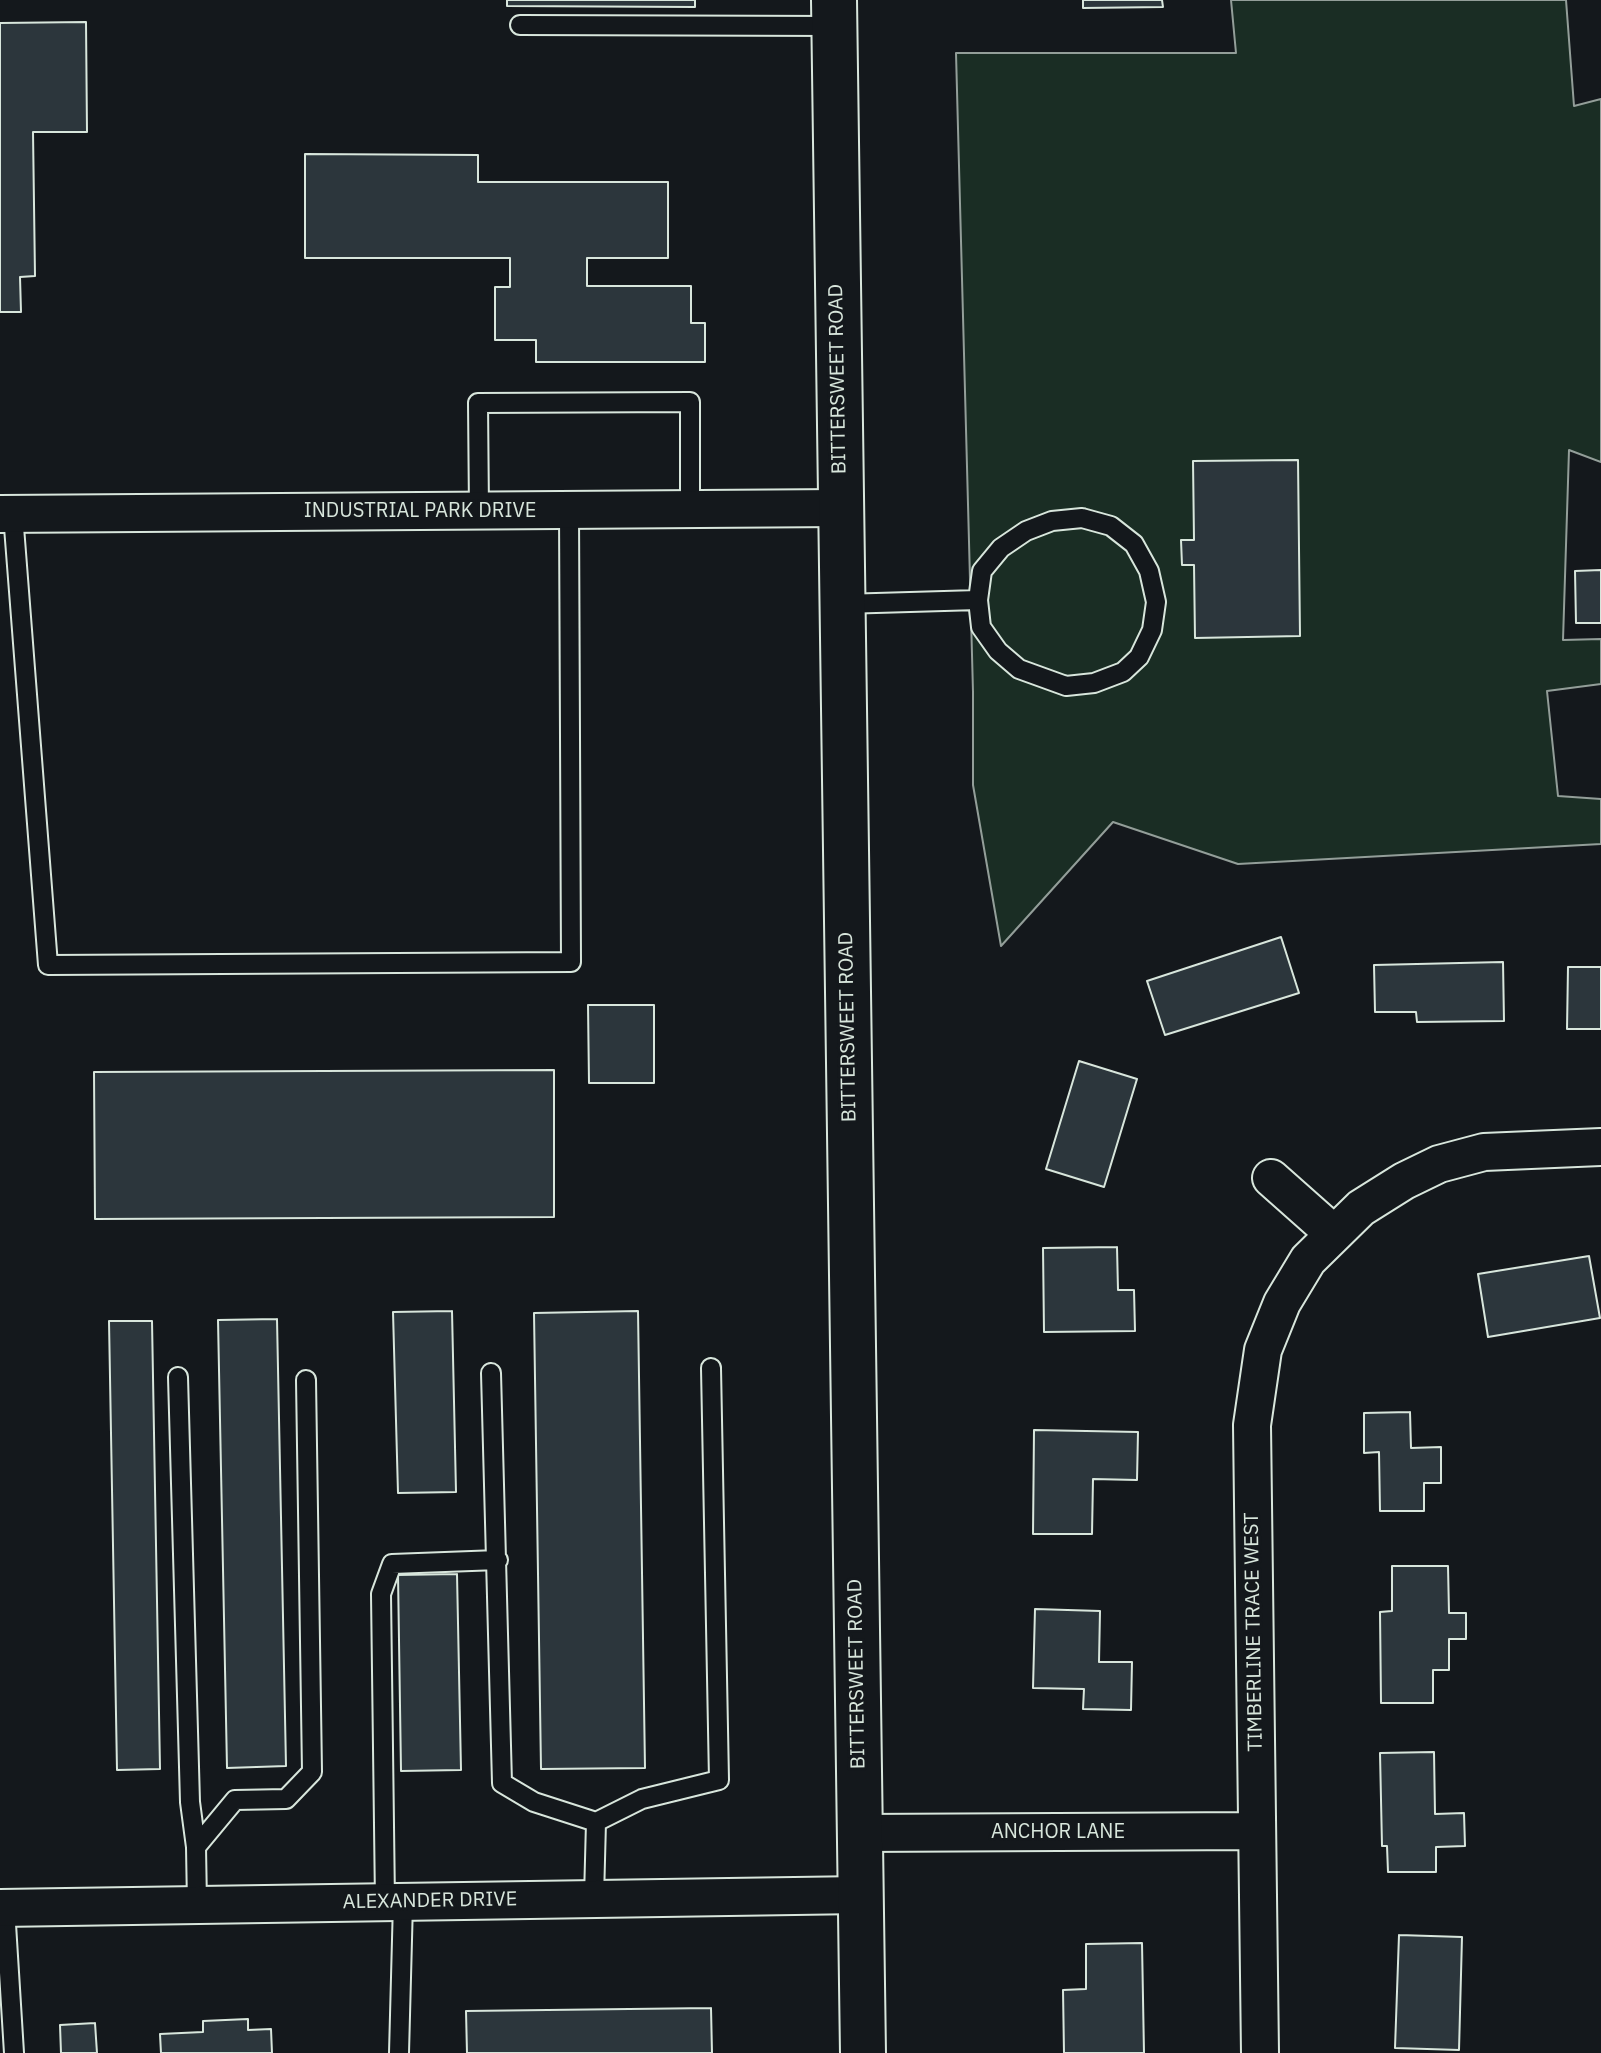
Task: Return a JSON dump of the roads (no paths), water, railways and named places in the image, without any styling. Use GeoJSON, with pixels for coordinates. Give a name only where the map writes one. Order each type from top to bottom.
{"type":"FeatureCollection","features":[{"type":"Feature","properties":{"kind":"street","name":"BITTERSWEET ROAD"},"geometry":{"type":"LineString","coordinates":[[834,13],[863,2053]]}},
{"type":"Feature","properties":{"kind":"street","name":"INDUSTRIAL PARK DRIVE"},"geometry":{"type":"LineString","coordinates":[[6,514],[840,508]]}},
{"type":"Feature","properties":{"kind":"street","name":"TIMBERLINE TRACE WEST"},"geometry":{"type":"LineString","coordinates":[[1260,2053],[1252,1425],[1255,1388],[1263,1350],[1282,1303],[1308,1260],[1361,1208],[1439,1164],[1484,1152],[1601,1147]]}},
{"type":"Feature","properties":{"kind":"street"},"geometry":{"type":"LineString","coordinates":[[1271,1178],[1333,1233]]}},
{"type":"Feature","properties":{"kind":"street","name":"ANCHOR LANE"},"geometry":{"type":"LineString","coordinates":[[860,1833],[1256,1831]]}},
{"type":"Feature","properties":{"kind":"street","name":"ALEXANDER DRIVE"},"geometry":{"type":"LineString","coordinates":[[2,1908],[861,1895]]}},
{"type":"Feature","properties":{"kind":"lane"},"geometry":{"type":"LineString","coordinates":[[520,25],[834,13]]}},
{"type":"Feature","properties":{"kind":"lane"},"geometry":{"type":"LineString","coordinates":[[479,511],[478,403],[690,402],[690,509]]}},
{"type":"Feature","properties":{"kind":"lane"},"geometry":{"type":"LineString","coordinates":[[6,514],[48,965],[571,962],[569,510]]}},
{"type":"Feature","properties":{"kind":"lane"},"geometry":{"type":"LineString","coordinates":[[1082,518],[1111,526],[1134,544],[1149,571],[1156,602],[1152,630],[1139,657],[1123,672],[1094,683],[1066,686],[1019,669],[998,651],[981,627],[978,600],[982,571],[1001,548],[1026,531],[1052,521],[1082,518]]}},
{"type":"Feature","properties":{"kind":"lane"},"geometry":{"type":"LineString","coordinates":[[842,604],[978,600]]}},
{"type":"Feature","properties":{"kind":"lane"},"geometry":{"type":"LineString","coordinates":[[491,1373],[502,1783],[534,1802],[596,1822],[642,1799],[719,1780],[711,1368]]}},
{"type":"Feature","properties":{"kind":"lane"},"geometry":{"type":"LineString","coordinates":[[178,1377],[190,1802],[196,1847],[197,1904]]}},
{"type":"Feature","properties":{"kind":"lane"},"geometry":{"type":"LineString","coordinates":[[196,1847],[235,1800],[286,1799],[312,1772],[306,1380]]}},
{"type":"Feature","properties":{"kind":"lane"},"geometry":{"type":"LineString","coordinates":[[399,2053],[381,1594],[392,1564],[498,1560]]}},
{"type":"Feature","properties":{"kind":"lane"},"geometry":{"type":"LineString","coordinates":[[594,1898],[596,1822]]}},
{"type":"Feature","properties":{"kind":"lane"},"geometry":{"type":"LineString","coordinates":[[2,1908],[14,2053]]}}]}
